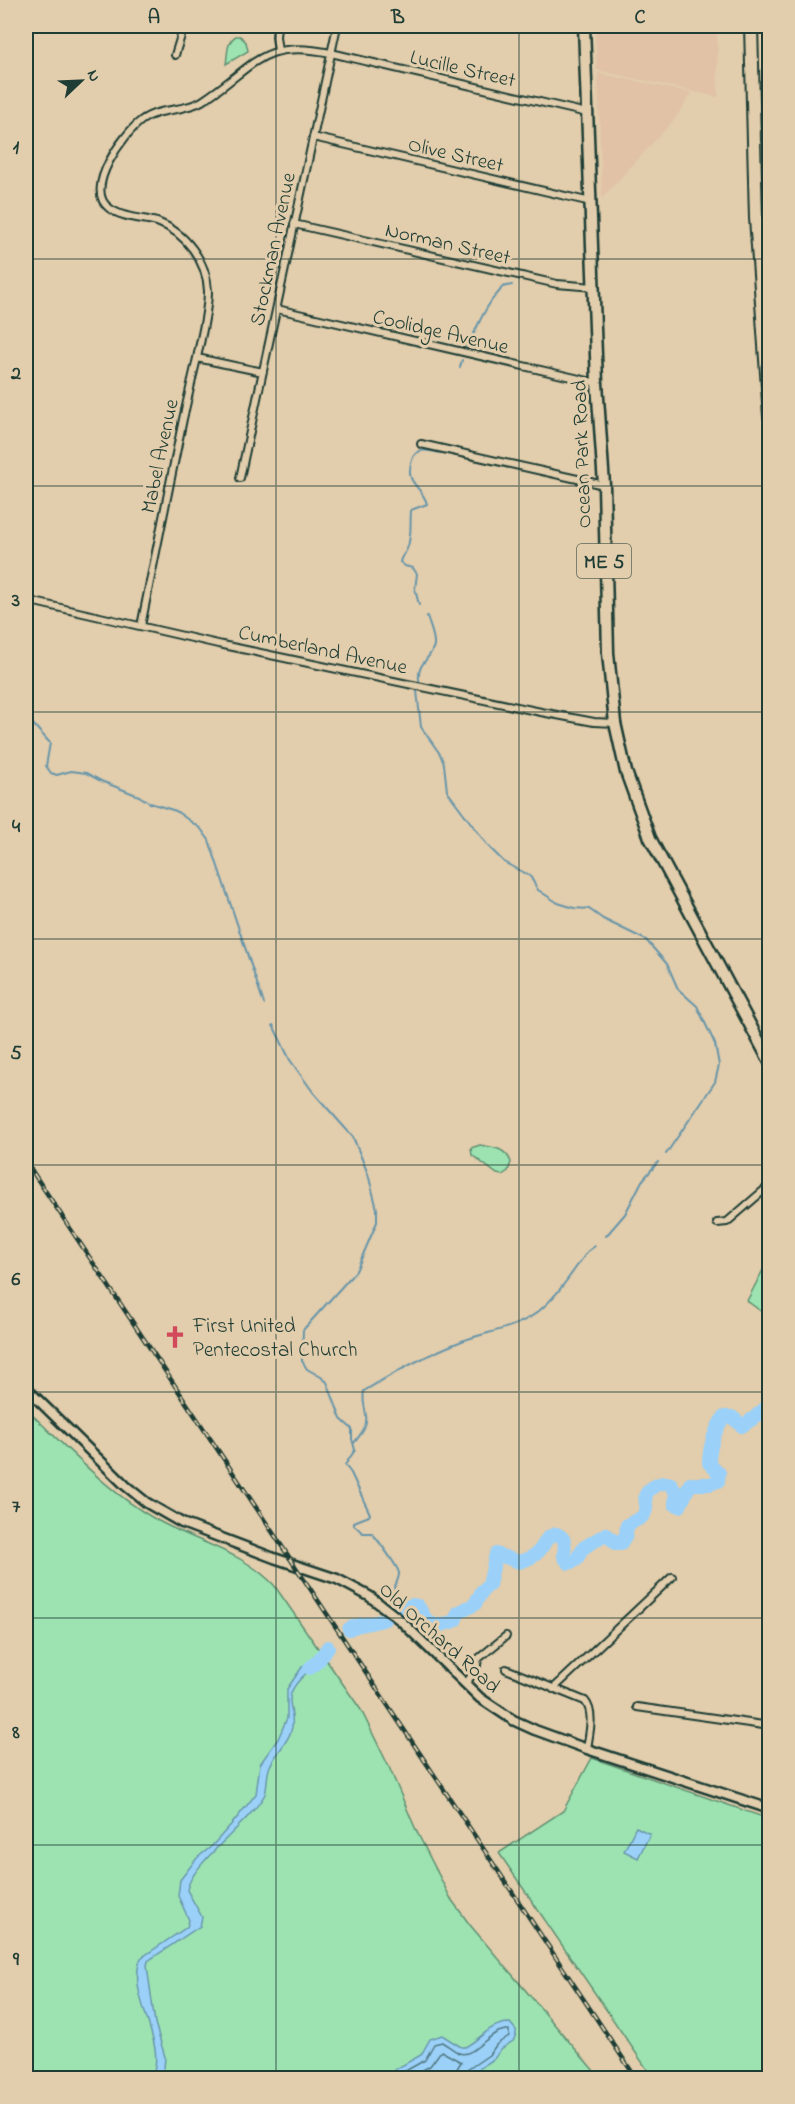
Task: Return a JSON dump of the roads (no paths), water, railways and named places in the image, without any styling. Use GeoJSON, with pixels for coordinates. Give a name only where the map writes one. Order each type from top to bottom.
{"type":"FeatureCollection","features":[{"type":"Feature","properties":{"kind":"highway"},"geometry":{"type":"LineString","coordinates":[[751,26],[756,218],[770,416]]}},
{"type":"Feature","properties":{"kind":"main road","name":"Ocean Park Road"},"geometry":{"type":"LineString","coordinates":[[584,26],[597,383],[604,485],[608,653],[615,723],[626,772],[650,838],[770,1062]]}},
{"type":"Feature","properties":{"kind":"street"},"geometry":{"type":"LineString","coordinates":[[176,55],[184,26]]}},
{"type":"Feature","properties":{"kind":"street"},"geometry":{"type":"LineString","coordinates":[[277,26],[278,51]]}},
{"type":"Feature","properties":{"kind":"street","name":"Stockman Avenue"},"geometry":{"type":"LineString","coordinates":[[240,478],[337,26]]}},
{"type":"Feature","properties":{"kind":"street","name":"Lucille Street"},"geometry":{"type":"LineString","coordinates":[[278,51],[302,49],[331,53],[588,113]]}},
{"type":"Feature","properties":{"kind":"street","name":"Mabel Avenue"},"geometry":{"type":"LineString","coordinates":[[141,626],[197,358],[208,288],[196,254],[188,242],[176,232],[158,223],[111,210],[105,204],[102,196],[104,176],[110,160],[124,137],[137,124],[158,112],[200,103],[253,63],[278,51]]}},
{"type":"Feature","properties":{"kind":"street","name":"Olive Street"},"geometry":{"type":"LineString","coordinates":[[313,137],[591,202]]}},
{"type":"Feature","properties":{"kind":"street","name":"Norman Street"},"geometry":{"type":"LineString","coordinates":[[294,224],[557,284],[594,287]]}},
{"type":"Feature","properties":{"kind":"street","name":"Coolidge Avenue"},"geometry":{"type":"LineString","coordinates":[[277,309],[597,383]]}},
{"type":"Feature","properties":{"kind":"street"},"geometry":{"type":"LineString","coordinates":[[197,358],[263,372]]}},
{"type":"Feature","properties":{"kind":"street"},"geometry":{"type":"LineString","coordinates":[[421,444],[604,485]]}},
{"type":"Feature","properties":{"kind":"street","name":"Cumberland Avenue"},"geometry":{"type":"LineString","coordinates":[[26,600],[218,644],[541,712],[594,722],[615,723]]}},
{"type":"Feature","properties":{"kind":"street"},"geometry":{"type":"LineString","coordinates":[[717,1223],[727,1222],[770,1185]]}},
{"type":"Feature","properties":{"kind":"street","name":"Old Orchard Road"},"geometry":{"type":"LineString","coordinates":[[26,1388],[126,1486],[158,1511],[200,1530],[352,1586],[380,1603],[491,1707],[513,1720],[587,1749],[770,1809]]}},
{"type":"Feature","properties":{"kind":"street"},"geometry":{"type":"LineString","coordinates":[[553,1689],[672,1577]]}},
{"type":"Feature","properties":{"kind":"street"},"geometry":{"type":"LineString","coordinates":[[465,1684],[476,1670],[478,1659],[506,1636]]}},
{"type":"Feature","properties":{"kind":"street"},"geometry":{"type":"LineString","coordinates":[[506,1669],[582,1699],[589,1706],[590,1715],[587,1749]]}},
{"type":"Feature","properties":{"kind":"street"},"geometry":{"type":"LineString","coordinates":[[637,1707],[770,1726]]}},
{"type":"Feature","properties":{"kind":"water"},"geometry":{"type":"Polygon","coordinates":[[[321,1652],[325,1658],[303,1676],[291,1693],[292,1727],[287,1740],[270,1766],[265,1794],[258,1805],[210,1855],[191,1879],[187,1890],[202,1917],[200,1926],[148,1961],[155,2023],[165,2057],[164,2068],[159,2078],[151,2078],[155,2065],[155,2051],[138,1988],[141,1958],[187,1927],[189,1920],[178,1896],[180,1880],[197,1858],[212,1846],[256,1794],[260,1764],[278,1739],[287,1718],[287,1689],[302,1667],[321,1652]]]}},
{"type":"Feature","properties":{"kind":"water"},"geometry":{"type":"Polygon","coordinates":[[[636,1827],[650,1834],[638,1858],[624,1851],[636,1827]]]}},
{"type":"Feature","properties":{"kind":"water"},"geometry":{"type":"Polygon","coordinates":[[[510,2023],[516,2030],[513,2041],[501,2049],[494,2059],[465,2078],[384,2078],[421,2055],[430,2039],[442,2035],[461,2047],[465,2047],[491,2028],[510,2023]]]}},
{"type":"Feature","properties":{"kind":"waterway"},"geometry":{"type":"LineString","coordinates":[[466,346],[491,301],[502,287],[512,285]]}},
{"type":"Feature","properties":{"kind":"waterway"},"geometry":{"type":"LineString","coordinates":[[460,367],[462,360]]}},
{"type":"Feature","properties":{"kind":"waterway"},"geometry":{"type":"LineString","coordinates":[[419,605],[415,589],[417,574],[413,568],[400,562],[410,540],[411,510],[427,504],[412,480],[410,468],[414,456],[420,451],[441,453]]}},
{"type":"Feature","properties":{"kind":"waterway"},"geometry":{"type":"LineString","coordinates":[[419,680],[420,669],[434,645],[427,616]]}},
{"type":"Feature","properties":{"kind":"waterway"},"geometry":{"type":"LineString","coordinates":[[417,691],[421,727],[440,754],[444,764],[447,791],[488,846],[504,862],[530,876],[538,890],[558,903],[574,908],[589,909],[603,919],[646,940],[667,964],[678,989],[697,1006],[715,1044],[719,1065],[715,1082],[666,1154]]}},
{"type":"Feature","properties":{"kind":"waterway"},"geometry":{"type":"LineString","coordinates":[[26,705],[32,723],[50,743],[46,766],[51,773],[57,775],[71,771],[86,773],[150,803],[176,811],[201,829],[209,840],[264,1004]]}},
{"type":"Feature","properties":{"kind":"waterway"},"geometry":{"type":"LineString","coordinates":[[273,1025],[290,1060],[313,1092],[353,1137],[368,1174],[377,1209],[377,1222],[356,1271],[303,1330],[302,1361],[307,1369],[327,1382],[341,1419],[352,1429],[355,1450],[345,1465],[370,1514],[354,1522],[354,1525],[363,1533],[372,1533],[396,1566],[399,1576],[394,1588],[399,1601],[405,1607]]}},
{"type":"Feature","properties":{"kind":"waterway"},"geometry":{"type":"LineString","coordinates":[[606,1236],[625,1214],[642,1181],[658,1162]]}},
{"type":"Feature","properties":{"kind":"waterway"},"geometry":{"type":"LineString","coordinates":[[354,1443],[366,1424],[364,1391],[437,1352],[462,1341],[500,1330],[535,1314],[557,1293],[588,1251],[595,1246]]}},
{"type":"Feature","properties":{"kind":"waterway"},"geometry":{"type":"LineString","coordinates":[[401,1608],[418,1606],[427,1621],[437,1626],[455,1621],[458,1613],[475,1604],[482,1591],[489,1585],[496,1554],[519,1562],[528,1559],[535,1555],[552,1535],[557,1534],[563,1538],[564,1557],[569,1563],[576,1560],[583,1548],[606,1534],[620,1544],[626,1535],[627,1525],[641,1518],[645,1513],[646,1494],[654,1487],[664,1483],[671,1484],[676,1493],[675,1504],[680,1506],[690,1484],[710,1484],[718,1481],[719,1473],[709,1463],[709,1457],[715,1433],[724,1417],[732,1417],[742,1426],[770,1404]]}},
{"type":"Feature","properties":{"kind":"waterway"},"geometry":{"type":"LineString","coordinates":[[349,1629],[385,1619]]}},
{"type":"Feature","properties":{"kind":"waterway"},"geometry":{"type":"LineString","coordinates":[[310,1668],[328,1647]]}},
{"type":"Feature","properties":{"kind":"railway"},"geometry":{"type":"LineString","coordinates":[[26,1162],[636,2078]]}},
{"type":"Feature","properties":{"kind":"place","name":"First United Pentecostal Church"},"geometry":{"type":"Point","coordinates":[175,1337]}}]}
